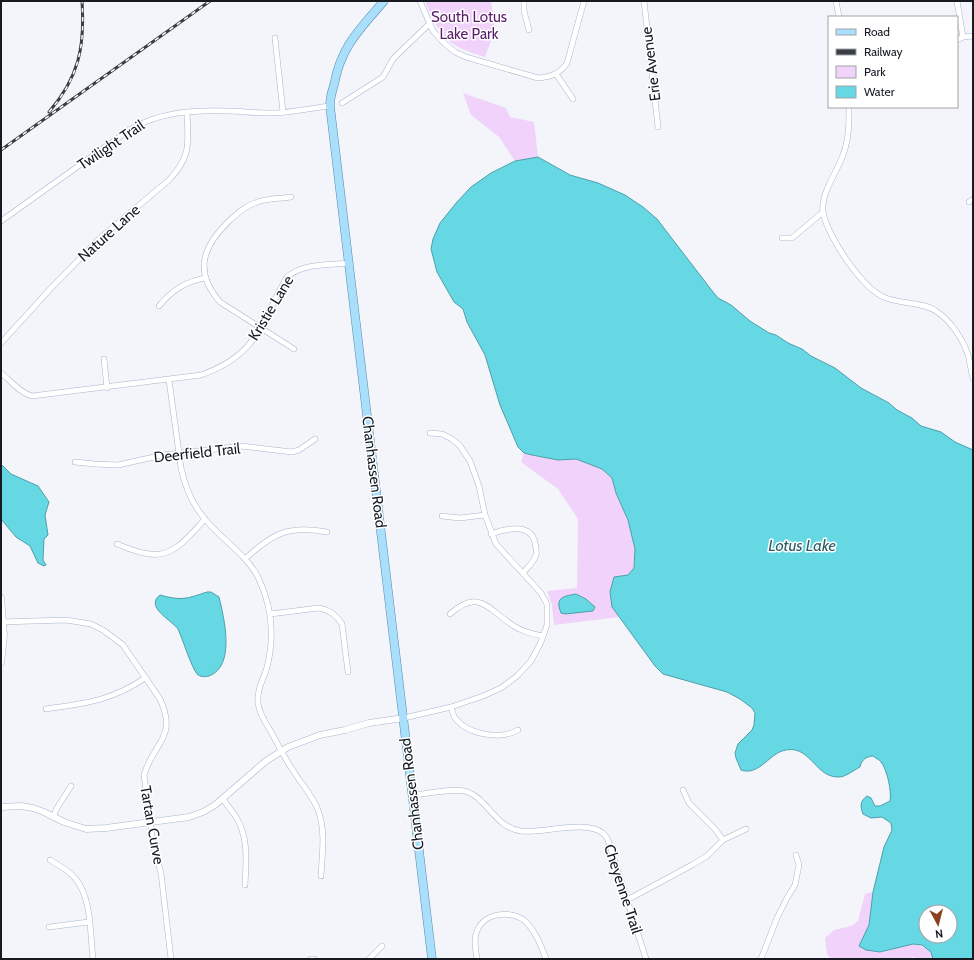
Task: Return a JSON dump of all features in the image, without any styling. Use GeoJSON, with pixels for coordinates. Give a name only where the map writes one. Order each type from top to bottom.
{"type":"FeatureCollection","features":[{"type":"Feature","properties":{"kind":"main road","name":"Chanhassen Road"},"geometry":{"type":"LineString","coordinates":[[384,1],[348,43],[341,58],[330,106],[432,959]]}},
{"type":"Feature","properties":{"kind":"street"},"geometry":{"type":"LineString","coordinates":[[420,1],[433,31],[455,52],[466,57],[538,78],[547,78],[562,70],[569,57],[584,1]]}},
{"type":"Feature","properties":{"kind":"street"},"geometry":{"type":"LineString","coordinates":[[524,1],[524,11],[529,30]]}},
{"type":"Feature","properties":{"kind":"street","name":"Erie Avenue"},"geometry":{"type":"LineString","coordinates":[[644,1],[658,127]]}},
{"type":"Feature","properties":{"kind":"street"},"geometry":{"type":"LineString","coordinates":[[836,1],[838,16]]}},
{"type":"Feature","properties":{"kind":"street"},"geometry":{"type":"LineString","coordinates":[[957,1],[963,37]]}},
{"type":"Feature","properties":{"kind":"street"},"geometry":{"type":"LineString","coordinates":[[342,103],[383,77],[393,60],[429,24]]}},
{"type":"Feature","properties":{"kind":"street"},"geometry":{"type":"LineString","coordinates":[[958,40],[963,37],[973,36]]}},
{"type":"Feature","properties":{"kind":"street"},"geometry":{"type":"LineString","coordinates":[[275,38],[283,112]]}},
{"type":"Feature","properties":{"kind":"street"},"geometry":{"type":"LineString","coordinates":[[556,74],[574,99]]}},
{"type":"Feature","properties":{"kind":"street","name":"Twilight Trail"},"geometry":{"type":"LineString","coordinates":[[1,221],[129,130],[155,117],[187,112],[226,110],[268,114],[330,106]]}},
{"type":"Feature","properties":{"kind":"street"},"geometry":{"type":"LineString","coordinates":[[849,108],[844,152],[825,197],[823,212],[832,235],[844,256],[865,283],[884,298],[935,310],[946,319],[958,336],[966,352],[973,378]]}},
{"type":"Feature","properties":{"kind":"street","name":"Nature Lane"},"geometry":{"type":"LineString","coordinates":[[1,343],[52,287],[99,239],[177,171],[184,162],[186,153],[187,112]]}},
{"type":"Feature","properties":{"kind":"street"},"geometry":{"type":"LineString","coordinates":[[291,197],[263,200],[248,206],[220,230],[208,246],[204,266],[206,278],[213,294],[220,302],[294,349]]}},
{"type":"Feature","properties":{"kind":"street"},"geometry":{"type":"LineString","coordinates":[[782,238],[792,238],[823,212]]}},
{"type":"Feature","properties":{"kind":"street","name":"Kristie Lane"},"geometry":{"type":"LineString","coordinates":[[1,373],[21,391],[32,396],[107,388],[201,375],[228,364],[249,345],[261,328],[287,277],[294,271],[310,266],[349,263]]}},
{"type":"Feature","properties":{"kind":"street"},"geometry":{"type":"LineString","coordinates":[[159,306],[173,291],[181,286],[190,281],[206,278]]}},
{"type":"Feature","properties":{"kind":"street"},"geometry":{"type":"LineString","coordinates":[[966,352],[973,351]]}},
{"type":"Feature","properties":{"kind":"street"},"geometry":{"type":"LineString","coordinates":[[104,360],[107,388]]}},
{"type":"Feature","properties":{"kind":"street"},"geometry":{"type":"LineString","coordinates":[[169,380],[178,453],[183,480],[194,504],[205,519],[245,559],[257,576],[265,593],[270,614],[271,638],[269,655],[260,685],[258,702],[263,718],[294,772],[319,811],[322,834],[321,876]]}},
{"type":"Feature","properties":{"kind":"street"},"geometry":{"type":"LineString","coordinates":[[1,807],[21,806],[33,808],[74,826],[86,829],[189,818],[223,799],[266,761],[288,747],[320,735],[369,723],[404,718],[451,707],[501,688],[517,676],[531,661],[543,636],[547,626],[546,604],[541,593],[496,544],[485,515],[479,486],[470,461],[460,446],[452,439],[442,434],[430,433]]}},
{"type":"Feature","properties":{"kind":"street","name":"Deerfield Trail"},"geometry":{"type":"LineString","coordinates":[[75,462],[118,465],[178,453],[242,446],[292,452],[299,450],[315,439]]}},
{"type":"Feature","properties":{"kind":"street"},"geometry":{"type":"LineString","coordinates":[[442,516],[460,518],[485,515]]}},
{"type":"Feature","properties":{"kind":"street"},"geometry":{"type":"LineString","coordinates":[[117,544],[142,553],[151,554],[169,552],[177,548],[205,519]]}},
{"type":"Feature","properties":{"kind":"street"},"geometry":{"type":"LineString","coordinates":[[245,559],[268,539],[279,533],[304,529],[327,532]]}},
{"type":"Feature","properties":{"kind":"street"},"geometry":{"type":"LineString","coordinates":[[491,534],[504,529],[522,529],[534,537],[536,555],[523,573]]}},
{"type":"Feature","properties":{"kind":"street"},"geometry":{"type":"LineString","coordinates":[[1,598],[4,635],[1,663]]}},
{"type":"Feature","properties":{"kind":"street"},"geometry":{"type":"LineString","coordinates":[[450,614],[467,602],[479,602],[486,604],[503,618],[525,632],[543,636]]}},
{"type":"Feature","properties":{"kind":"street"},"geometry":{"type":"LineString","coordinates":[[270,614],[319,608],[326,609],[333,613],[342,624],[348,672]]}},
{"type":"Feature","properties":{"kind":"street","name":"Tartan Curve"},"geometry":{"type":"LineString","coordinates":[[2,622],[66,620],[91,624],[103,630],[123,645],[160,699],[164,709],[166,729],[163,739],[144,775],[153,844],[160,873],[171,959]]}},
{"type":"Feature","properties":{"kind":"street"},"geometry":{"type":"LineString","coordinates":[[46,709],[102,700],[131,688],[145,678]]}},
{"type":"Feature","properties":{"kind":"street"},"geometry":{"type":"LineString","coordinates":[[451,707],[455,718],[466,727],[488,735],[511,734],[518,730]]}},
{"type":"Feature","properties":{"kind":"street"},"geometry":{"type":"LineString","coordinates":[[53,817],[71,786]]}},
{"type":"Feature","properties":{"kind":"street"},"geometry":{"type":"LineString","coordinates":[[683,790],[689,803],[715,828],[723,840]]}},
{"type":"Feature","properties":{"kind":"street","name":"Cheyenne Trail"},"geometry":{"type":"LineString","coordinates":[[413,795],[453,791],[469,792],[502,823],[510,828],[522,831],[588,828],[604,833],[608,840],[646,959]]}},
{"type":"Feature","properties":{"kind":"street"},"geometry":{"type":"LineString","coordinates":[[223,799],[236,817],[245,837],[245,885]]}},
{"type":"Feature","properties":{"kind":"street"},"geometry":{"type":"LineString","coordinates":[[627,900],[707,856],[723,840],[746,828]]}},
{"type":"Feature","properties":{"kind":"street"},"geometry":{"type":"LineString","coordinates":[[761,959],[777,918],[795,885],[798,865],[796,855]]}},
{"type":"Feature","properties":{"kind":"street"},"geometry":{"type":"LineString","coordinates":[[50,860],[68,871],[75,878],[86,896],[93,959]]}},
{"type":"Feature","properties":{"kind":"street"},"geometry":{"type":"LineString","coordinates":[[477,959],[475,945],[477,930],[484,922],[493,916],[504,914],[517,916],[526,922],[537,937],[546,959]]}},
{"type":"Feature","properties":{"kind":"street"},"geometry":{"type":"LineString","coordinates":[[49,927],[89,922]]}},
{"type":"Feature","properties":{"kind":"street"},"geometry":{"type":"LineString","coordinates":[[370,959],[382,946]]}},
{"type":"Feature","properties":{"kind":"green space","name":"South Lotus Lake Park"},"geometry":{"type":"Polygon","coordinates":[[[425,1],[491,1],[495,30],[485,57],[462,49],[446,38],[435,23],[425,1]]]}},
{"type":"Feature","properties":{"kind":"green space"},"geometry":{"type":"Polygon","coordinates":[[[463,93],[506,108],[510,117],[534,122],[538,157],[515,161],[499,137],[471,115],[463,93]]]}},
{"type":"Feature","properties":{"kind":"green space"},"geometry":{"type":"Polygon","coordinates":[[[524,453],[558,460],[576,459],[602,469],[612,478],[616,493],[628,520],[635,549],[634,568],[628,575],[614,577],[611,598],[615,612],[619,617],[554,625],[552,605],[547,591],[577,588],[578,519],[558,489],[521,462],[524,453]]]}},
{"type":"Feature","properties":{"kind":"green space"},"geometry":{"type":"Polygon","coordinates":[[[873,892],[869,925],[860,946],[873,951],[881,952],[911,944],[917,945],[931,952],[933,959],[917,959],[913,957],[906,959],[831,959],[827,954],[825,938],[834,930],[851,926],[858,921],[865,894],[873,892]]]}},
{"type":"Feature","properties":{"kind":"water","name":"Lotus Lake"},"geometry":{"type":"Polygon","coordinates":[[[538,157],[570,175],[598,183],[625,195],[657,219],[718,298],[731,305],[750,321],[769,333],[776,335],[788,343],[802,349],[811,356],[835,368],[861,388],[889,403],[897,410],[912,418],[921,426],[941,432],[955,442],[973,450],[973,959],[933,959],[931,952],[922,945],[913,944],[880,952],[866,950],[859,946],[869,925],[873,892],[884,847],[892,830],[891,823],[882,817],[871,818],[863,814],[861,809],[861,804],[867,796],[871,798],[875,806],[880,806],[890,801],[888,781],[883,765],[879,760],[873,756],[868,757],[863,760],[860,767],[846,775],[838,777],[830,776],[823,772],[806,755],[799,751],[791,750],[777,753],[763,765],[753,770],[741,770],[735,753],[738,744],[752,730],[754,725],[755,713],[752,708],[727,692],[663,674],[655,666],[612,607],[610,592],[614,577],[628,575],[634,568],[635,549],[628,520],[616,493],[612,478],[602,469],[576,459],[558,460],[532,455],[524,453],[518,447],[500,405],[485,355],[467,322],[463,309],[454,302],[437,272],[431,249],[433,239],[440,223],[471,187],[491,173],[515,161],[538,157]]]}},
{"type":"Feature","properties":{"kind":"water"},"geometry":{"type":"Polygon","coordinates":[[[1,464],[11,474],[38,486],[49,502],[45,515],[48,535],[44,539],[43,560],[46,565],[44,566],[38,563],[30,546],[16,537],[1,519],[1,464]]]}},
{"type":"Feature","properties":{"kind":"water"},"geometry":{"type":"Polygon","coordinates":[[[211,592],[219,597],[226,641],[223,662],[217,671],[204,677],[197,674],[178,629],[161,614],[155,604],[160,595],[179,599],[211,592]]]}},
{"type":"Feature","properties":{"kind":"water"},"geometry":{"type":"Polygon","coordinates":[[[576,594],[586,599],[595,607],[593,611],[565,614],[561,613],[559,605],[561,599],[566,596],[576,594]]]}},
{"type":"Feature","properties":{"kind":"railway"},"geometry":{"type":"LineString","coordinates":[[49,112],[67,86],[78,61],[82,33],[82,1]]}},
{"type":"Feature","properties":{"kind":"railway"},"geometry":{"type":"LineString","coordinates":[[1,150],[210,1]]}}]}
